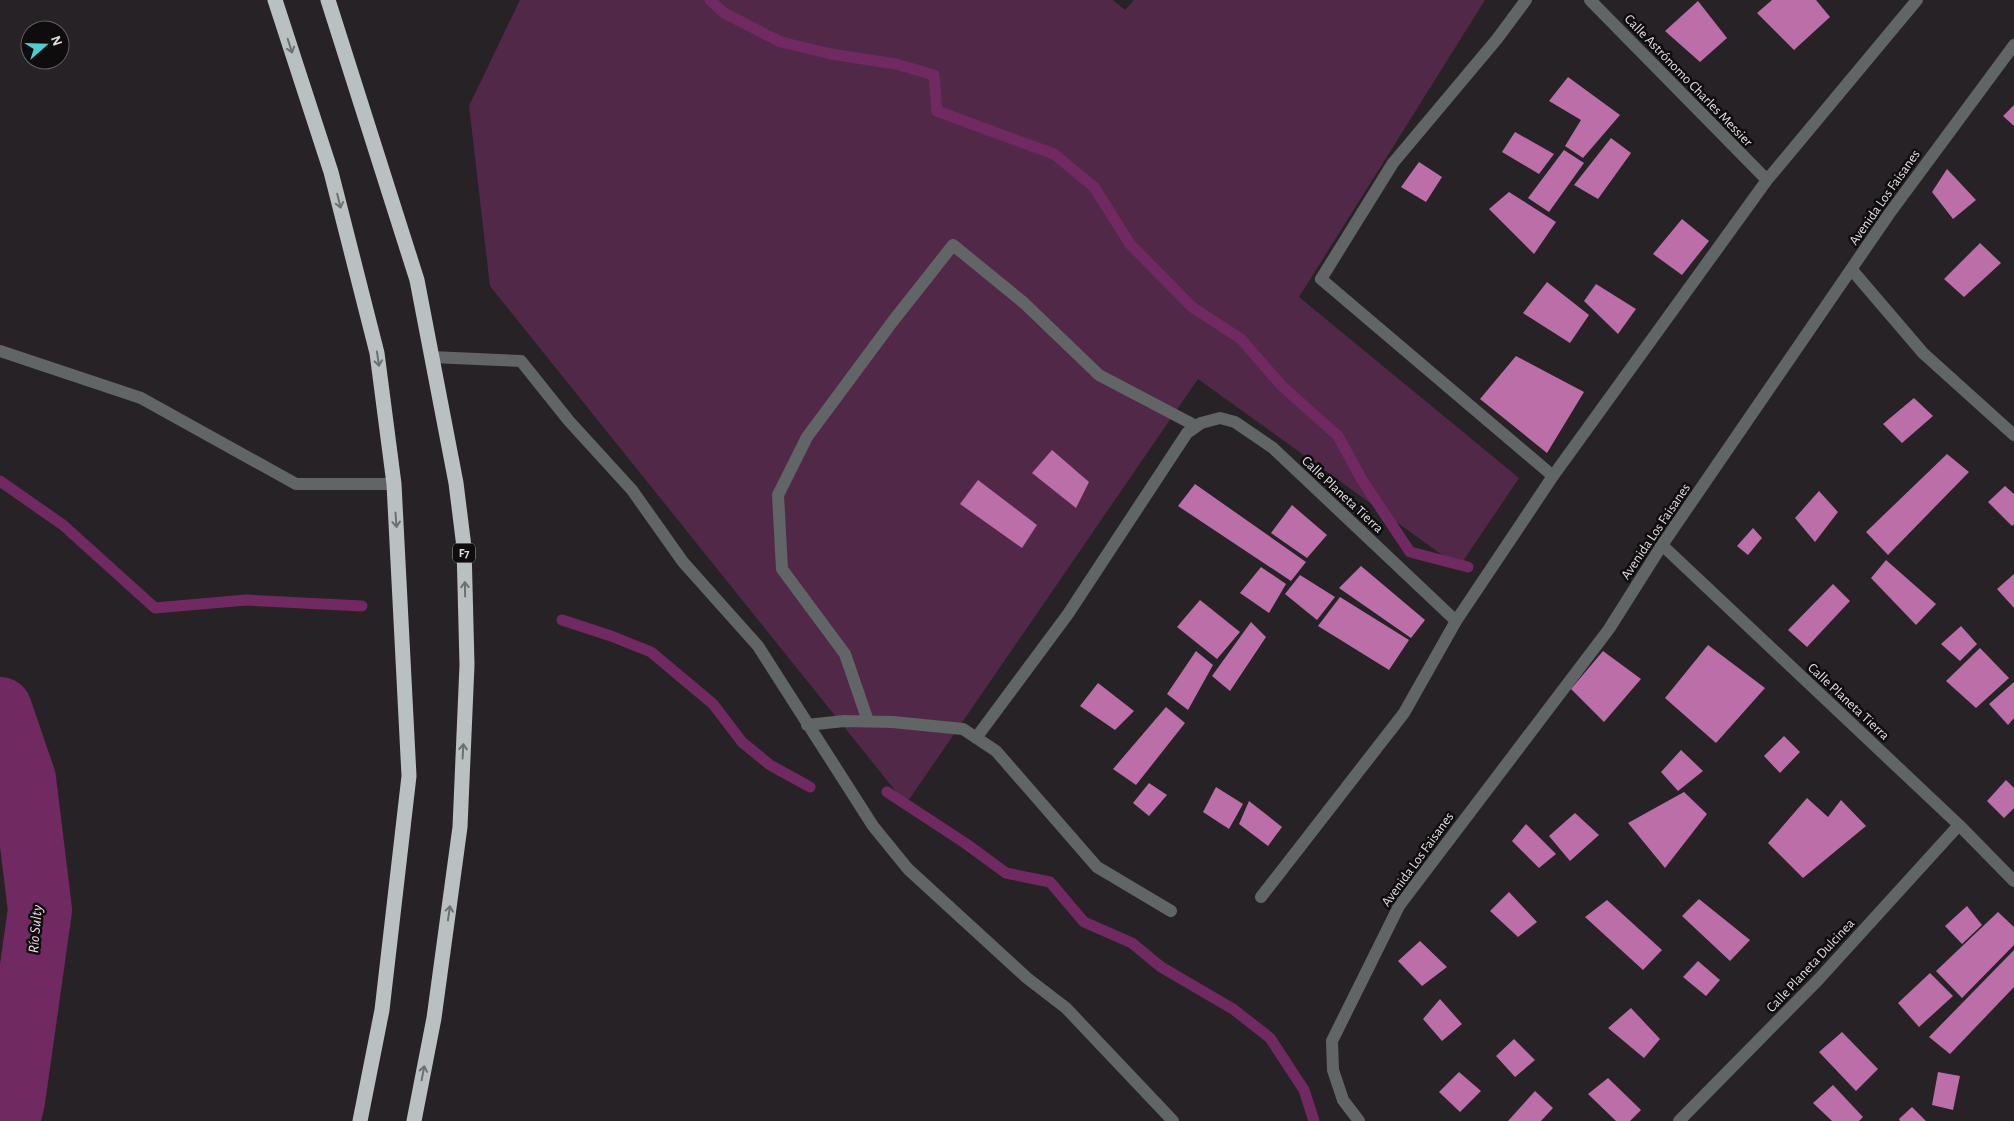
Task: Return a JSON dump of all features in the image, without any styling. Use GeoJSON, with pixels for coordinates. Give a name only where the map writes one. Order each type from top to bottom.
{"type":"FeatureCollection","features":[{"type":"Feature","properties":{"kind":"highway"},"geometry":{"type":"LineString","coordinates":[[275,0],[331,172],[377,352],[394,484],[409,776],[382,1010],[360,1121]]}},
{"type":"Feature","properties":{"kind":"highway","name":"F7"},"geometry":{"type":"LineString","coordinates":[[328,0],[417,280],[456,483],[464,548],[467,665],[460,827],[434,1018],[414,1121]]}},
{"type":"Feature","properties":{"kind":"street"},"geometry":{"type":"LineString","coordinates":[[1526,0],[1393,163],[1321,279],[1553,476]]}},
{"type":"Feature","properties":{"kind":"street","name":"Calle Astrónomo Charles Messier"},"geometry":{"type":"LineString","coordinates":[[1590,0],[1767,180]]}},
{"type":"Feature","properties":{"kind":"street"},"geometry":{"type":"LineString","coordinates":[[1261,897],[1404,713],[1456,621],[1553,476],[1767,180],[1917,0]]}},
{"type":"Feature","properties":{"kind":"street","name":"Avenida Los Faisanes"},"geometry":{"type":"LineString","coordinates":[[1359,1121],[1343,1100],[1332,1070],[1332,1041],[1399,906],[1608,629],[1662,545],[1889,214],[2014,45]]}},
{"type":"Feature","properties":{"kind":"street"},"geometry":{"type":"LineString","coordinates":[[868,722],[845,654],[782,569],[778,495],[807,437],[893,321],[953,245],[1024,303],[1099,375],[1196,426],[1187,433],[1068,614],[976,738]]}},
{"type":"Feature","properties":{"kind":"street"},"geometry":{"type":"LineString","coordinates":[[1852,270],[1923,353],[2014,435]]}},
{"type":"Feature","properties":{"kind":"street"},"geometry":{"type":"LineString","coordinates":[[0,351],[141,398],[296,484],[394,484]]}},
{"type":"Feature","properties":{"kind":"street"},"geometry":{"type":"LineString","coordinates":[[432,357],[521,360],[570,421],[632,490],[683,562],[758,646],[873,826],[908,869],[1027,978],[1066,1008],[1173,1121]]}},
{"type":"Feature","properties":{"kind":"street","name":"Calle Planeta Tierra"},"geometry":{"type":"LineString","coordinates":[[1196,426],[1201,422],[1220,418],[1235,422],[1273,448],[1456,621]]}},
{"type":"Feature","properties":{"kind":"street","name":"Calle Planeta Tierra"},"geometry":{"type":"LineString","coordinates":[[1662,545],[1959,825],[2014,881]]}},
{"type":"Feature","properties":{"kind":"street"},"geometry":{"type":"LineString","coordinates":[[807,725],[844,721],[963,730],[996,751],[1097,867],[1171,911]]}},
{"type":"Feature","properties":{"kind":"street","name":"Calle Planeta Dulcinea"},"geometry":{"type":"LineString","coordinates":[[1679,1121],[1818,980],[1959,825]]}},
{"type":"Feature","properties":{"kind":"shaded area"},"geometry":{"type":"Polygon","coordinates":[[[520,0],[1113,0],[1125,10],[1134,0],[1485,0],[1299,297],[1519,478],[1459,567],[1198,379],[906,804],[490,286],[469,106],[520,0]]]}},
{"type":"Feature","properties":{"kind":"building"},"geometry":{"type":"Polygon","coordinates":[[[1772,0],[1816,0],[1830,17],[1794,50],[1757,13],[1772,0]]]}},
{"type":"Feature","properties":{"kind":"building"},"geometry":{"type":"Polygon","coordinates":[[[1698,1],[1727,38],[1700,62],[1665,31],[1698,1]]]}},
{"type":"Feature","properties":{"kind":"building"},"geometry":{"type":"Polygon","coordinates":[[[1568,77],[1620,115],[1583,158],[1565,146],[1581,120],[1549,101],[1568,77]]]}},
{"type":"Feature","properties":{"kind":"building"},"geometry":{"type":"Polygon","coordinates":[[[2014,105],[2014,126],[2003,116],[2014,105]]]}},
{"type":"Feature","properties":{"kind":"building"},"geometry":{"type":"Polygon","coordinates":[[[1515,132],[1554,154],[1539,174],[1502,152],[1515,132]]]}},
{"type":"Feature","properties":{"kind":"building"},"geometry":{"type":"Polygon","coordinates":[[[1611,138],[1631,153],[1598,199],[1574,185],[1611,138]]]}},
{"type":"Feature","properties":{"kind":"building"},"geometry":{"type":"Polygon","coordinates":[[[1564,150],[1584,163],[1549,212],[1528,198],[1564,150]]]}},
{"type":"Feature","properties":{"kind":"building"},"geometry":{"type":"Polygon","coordinates":[[[1419,162],[1442,177],[1426,202],[1401,187],[1419,162]]]}},
{"type":"Feature","properties":{"kind":"building"},"geometry":{"type":"Polygon","coordinates":[[[1947,169],[1976,200],[1953,219],[1932,192],[1947,169]]]}},
{"type":"Feature","properties":{"kind":"building"},"geometry":{"type":"Polygon","coordinates":[[[1509,192],[1556,222],[1534,254],[1489,209],[1509,192]]]}},
{"type":"Feature","properties":{"kind":"building"},"geometry":{"type":"Polygon","coordinates":[[[1682,219],[1709,241],[1682,275],[1653,254],[1682,219]]]}},
{"type":"Feature","properties":{"kind":"building"},"geometry":{"type":"Polygon","coordinates":[[[1980,243],[2001,263],[1964,297],[1944,279],[1980,243]]]}},
{"type":"Feature","properties":{"kind":"building"},"geometry":{"type":"Polygon","coordinates":[[[1547,282],[1589,315],[1570,343],[1523,313],[1547,282]]]}},
{"type":"Feature","properties":{"kind":"building"},"geometry":{"type":"Polygon","coordinates":[[[1596,284],[1636,309],[1618,334],[1584,301],[1596,284]]]}},
{"type":"Feature","properties":{"kind":"building"},"geometry":{"type":"Polygon","coordinates":[[[1516,356],[1584,392],[1547,453],[1480,399],[1516,356]]]}},
{"type":"Feature","properties":{"kind":"building"},"geometry":{"type":"Polygon","coordinates":[[[1914,398],[1933,416],[1902,443],[1883,424],[1914,398]]]}},
{"type":"Feature","properties":{"kind":"building"},"geometry":{"type":"Polygon","coordinates":[[[1052,450],[1089,482],[1076,508],[1032,473],[1052,450]]]}},
{"type":"Feature","properties":{"kind":"building"},"geometry":{"type":"Polygon","coordinates":[[[1947,454],[1969,472],[1888,555],[1866,532],[1947,454]]]}},
{"type":"Feature","properties":{"kind":"building"},"geometry":{"type":"Polygon","coordinates":[[[978,480],[1037,525],[1022,548],[960,504],[978,480]]]}},
{"type":"Feature","properties":{"kind":"building"},"geometry":{"type":"Polygon","coordinates":[[[1195,484],[1306,562],[1291,581],[1178,506],[1195,484]]]}},
{"type":"Feature","properties":{"kind":"building"},"geometry":{"type":"Polygon","coordinates":[[[2005,486],[2014,494],[2014,524],[2012,526],[1988,502],[2005,486]]]}},
{"type":"Feature","properties":{"kind":"building"},"geometry":{"type":"Polygon","coordinates":[[[1819,491],[1838,512],[1815,542],[1795,518],[1819,491]]]}},
{"type":"Feature","properties":{"kind":"building"},"geometry":{"type":"Polygon","coordinates":[[[1292,505],[1327,535],[1307,558],[1271,533],[1292,505]]]}},
{"type":"Feature","properties":{"kind":"building"},"geometry":{"type":"Polygon","coordinates":[[[1753,528],[1762,538],[1748,555],[1737,546],[1753,528]]]}},
{"type":"Feature","properties":{"kind":"building"},"geometry":{"type":"Polygon","coordinates":[[[1886,560],[1936,604],[1916,625],[1871,578],[1886,560]]]}},
{"type":"Feature","properties":{"kind":"building"},"geometry":{"type":"Polygon","coordinates":[[[1361,566],[1425,620],[1411,638],[1339,588],[1361,566]]]}},
{"type":"Feature","properties":{"kind":"building"},"geometry":{"type":"Polygon","coordinates":[[[1261,567],[1286,584],[1269,613],[1240,593],[1261,567]]]}},
{"type":"Feature","properties":{"kind":"building"},"geometry":{"type":"Polygon","coordinates":[[[2014,574],[2014,608],[1997,589],[2014,574]]]}},
{"type":"Feature","properties":{"kind":"building"},"geometry":{"type":"Polygon","coordinates":[[[1300,575],[1335,597],[1317,620],[1285,594],[1300,575]]]}},
{"type":"Feature","properties":{"kind":"building"},"geometry":{"type":"Polygon","coordinates":[[[1833,584],[1850,601],[1807,647],[1788,630],[1833,584]]]}},
{"type":"Feature","properties":{"kind":"building"},"geometry":{"type":"Polygon","coordinates":[[[1340,597],[1409,640],[1389,670],[1318,626],[1340,597]]]}},
{"type":"Feature","properties":{"kind":"building"},"geometry":{"type":"Polygon","coordinates":[[[1200,600],[1240,632],[1217,659],[1177,627],[1200,600]]]}},
{"type":"Feature","properties":{"kind":"building"},"geometry":{"type":"Polygon","coordinates":[[[1251,622],[1266,637],[1230,691],[1212,676],[1251,622]]]}},
{"type":"Feature","properties":{"kind":"building"},"geometry":{"type":"Polygon","coordinates":[[[1961,626],[1977,644],[1960,661],[1941,644],[1961,626]]]}},
{"type":"Feature","properties":{"kind":"building"},"geometry":{"type":"Polygon","coordinates":[[[1708,645],[1765,688],[1716,743],[1665,698],[1708,645]]]}},
{"type":"Feature","properties":{"kind":"building"},"geometry":{"type":"Polygon","coordinates":[[[1980,648],[2009,678],[1976,708],[1946,681],[1980,648]]]}},
{"type":"Feature","properties":{"kind":"building"},"geometry":{"type":"Polygon","coordinates":[[[1196,651],[1213,665],[1188,710],[1167,694],[1196,651]]]}},
{"type":"Feature","properties":{"kind":"building"},"geometry":{"type":"Polygon","coordinates":[[[1603,651],[1641,679],[1604,722],[1571,689],[1603,651]]]}},
{"type":"Feature","properties":{"kind":"building"},"geometry":{"type":"Polygon","coordinates":[[[2014,682],[2014,718],[2008,725],[1989,704],[2014,682]]]}},
{"type":"Feature","properties":{"kind":"building"},"geometry":{"type":"Polygon","coordinates":[[[1098,683],[1134,711],[1115,730],[1080,706],[1098,683]]]}},
{"type":"Feature","properties":{"kind":"building"},"geometry":{"type":"Polygon","coordinates":[[[1166,707],[1185,723],[1136,785],[1113,769],[1166,707]]]}},
{"type":"Feature","properties":{"kind":"building"},"geometry":{"type":"Polygon","coordinates":[[[1784,736],[1800,752],[1780,773],[1764,756],[1784,736]]]}},
{"type":"Feature","properties":{"kind":"building"},"geometry":{"type":"Polygon","coordinates":[[[1681,750],[1703,771],[1678,791],[1661,772],[1681,750]]]}},
{"type":"Feature","properties":{"kind":"building"},"geometry":{"type":"Polygon","coordinates":[[[2006,780],[2014,788],[2014,808],[2004,818],[1987,801],[2006,780]]]}},
{"type":"Feature","properties":{"kind":"building"},"geometry":{"type":"Polygon","coordinates":[[[1149,783],[1167,795],[1149,816],[1133,803],[1149,783]]]}},
{"type":"Feature","properties":{"kind":"building"},"geometry":{"type":"Polygon","coordinates":[[[1216,787],[1243,804],[1229,829],[1203,812],[1216,787]]]}},
{"type":"Feature","properties":{"kind":"building"},"geometry":{"type":"Polygon","coordinates":[[[1684,792],[1707,814],[1665,868],[1628,823],[1684,792]]]}},
{"type":"Feature","properties":{"kind":"building"},"geometry":{"type":"Polygon","coordinates":[[[1807,798],[1828,817],[1841,800],[1866,826],[1803,878],[1768,843],[1807,798]]]}},
{"type":"Feature","properties":{"kind":"building"},"geometry":{"type":"Polygon","coordinates":[[[1249,801],[1282,827],[1268,846],[1239,824],[1249,801]]]}},
{"type":"Feature","properties":{"kind":"building"},"geometry":{"type":"Polygon","coordinates":[[[1575,813],[1599,835],[1570,861],[1549,836],[1575,813]]]}},
{"type":"Feature","properties":{"kind":"building"},"geometry":{"type":"Polygon","coordinates":[[[1526,824],[1556,854],[1539,868],[1512,841],[1526,824]]]}},
{"type":"Feature","properties":{"kind":"building"},"geometry":{"type":"Polygon","coordinates":[[[1509,892],[1537,922],[1518,937],[1490,911],[1509,892]]]}},
{"type":"Feature","properties":{"kind":"building"},"geometry":{"type":"Polygon","coordinates":[[[1699,899],[1750,940],[1730,961],[1682,916],[1699,899]]]}},
{"type":"Feature","properties":{"kind":"building"},"geometry":{"type":"Polygon","coordinates":[[[1607,900],[1662,950],[1643,970],[1585,917],[1607,900]]]}},
{"type":"Feature","properties":{"kind":"building"},"geometry":{"type":"Polygon","coordinates":[[[1967,906],[1982,925],[1962,944],[1945,926],[1967,906]]]}},
{"type":"Feature","properties":{"kind":"building"},"geometry":{"type":"Polygon","coordinates":[[[1998,912],[2014,927],[2014,945],[1962,998],[1936,971],[1998,912]]]}},
{"type":"Feature","properties":{"kind":"building"},"geometry":{"type":"Polygon","coordinates":[[[1420,941],[1447,967],[1422,986],[1398,961],[1420,941]]]}},
{"type":"Feature","properties":{"kind":"building"},"geometry":{"type":"Polygon","coordinates":[[[2014,950],[2014,987],[1950,1054],[1929,1037],[2014,950]]]}},
{"type":"Feature","properties":{"kind":"building"},"geometry":{"type":"Polygon","coordinates":[[[1698,961],[1720,980],[1706,996],[1683,977],[1698,961]]]}},
{"type":"Feature","properties":{"kind":"building"},"geometry":{"type":"Polygon","coordinates":[[[1930,973],[1953,996],[1919,1027],[1898,1003],[1930,973]]]}},
{"type":"Feature","properties":{"kind":"building"},"geometry":{"type":"Polygon","coordinates":[[[1440,999],[1462,1024],[1442,1041],[1423,1019],[1440,999]]]}},
{"type":"Feature","properties":{"kind":"building"},"geometry":{"type":"Polygon","coordinates":[[[1631,1008],[1660,1039],[1644,1058],[1608,1028],[1631,1008]]]}},
{"type":"Feature","properties":{"kind":"building"},"geometry":{"type":"Polygon","coordinates":[[[1842,1032],[1878,1069],[1856,1091],[1819,1052],[1842,1032]]]}},
{"type":"Feature","properties":{"kind":"building"},"geometry":{"type":"Polygon","coordinates":[[[1514,1039],[1535,1060],[1515,1077],[1496,1056],[1514,1039]]]}},
{"type":"Feature","properties":{"kind":"building"},"geometry":{"type":"Polygon","coordinates":[[[1459,1072],[1481,1091],[1460,1112],[1439,1092],[1459,1072]]]}},
{"type":"Feature","properties":{"kind":"building"},"geometry":{"type":"Polygon","coordinates":[[[1938,1072],[1960,1076],[1953,1110],[1932,1105],[1938,1072]]]}},
{"type":"Feature","properties":{"kind":"building"},"geometry":{"type":"Polygon","coordinates":[[[1608,1078],[1641,1110],[1630,1121],[1616,1121],[1588,1094],[1608,1078]]]}},
{"type":"Feature","properties":{"kind":"building"},"geometry":{"type":"Polygon","coordinates":[[[1833,1085],[1863,1117],[1859,1121],[1832,1121],[1813,1103],[1833,1085]]]}},
{"type":"Feature","properties":{"kind":"building"},"geometry":{"type":"Polygon","coordinates":[[[1535,1091],[1553,1108],[1541,1121],[1508,1121],[1535,1091]]]}},
{"type":"Feature","properties":{"kind":"building"},"geometry":{"type":"Polygon","coordinates":[[[1912,1107],[1926,1121],[1900,1121],[1899,1119],[1912,1107]]]}},
{"type":"Feature","properties":{"kind":"waterway"},"geometry":{"type":"LineString","coordinates":[[710,0],[724,13],[781,42],[831,54],[896,64],[934,75],[937,111],[1054,154],[1094,187],[1130,244],[1192,307],[1241,339],[1282,386],[1338,436],[1362,480],[1410,552],[1468,567]]}},
{"type":"Feature","properties":{"kind":"waterway"},"geometry":{"type":"LineString","coordinates":[[0,481],[63,525],[155,608],[246,600],[362,606]]}},
{"type":"Feature","properties":{"kind":"waterway"},"geometry":{"type":"LineString","coordinates":[[562,620],[611,636],[651,652],[713,704],[742,742],[770,765],[810,787]]}},
{"type":"Feature","properties":{"kind":"waterway","name":"Río Sulty"},"geometry":{"type":"LineString","coordinates":[[0,709],[24,779],[40,910],[13,1101],[8,1121]]}},
{"type":"Feature","properties":{"kind":"waterway"},"geometry":{"type":"LineString","coordinates":[[887,792],[965,843],[1006,873],[1050,882],[1084,922],[1132,943],[1161,967],[1233,1009],[1270,1038],[1304,1090],[1314,1121]]}}]}
